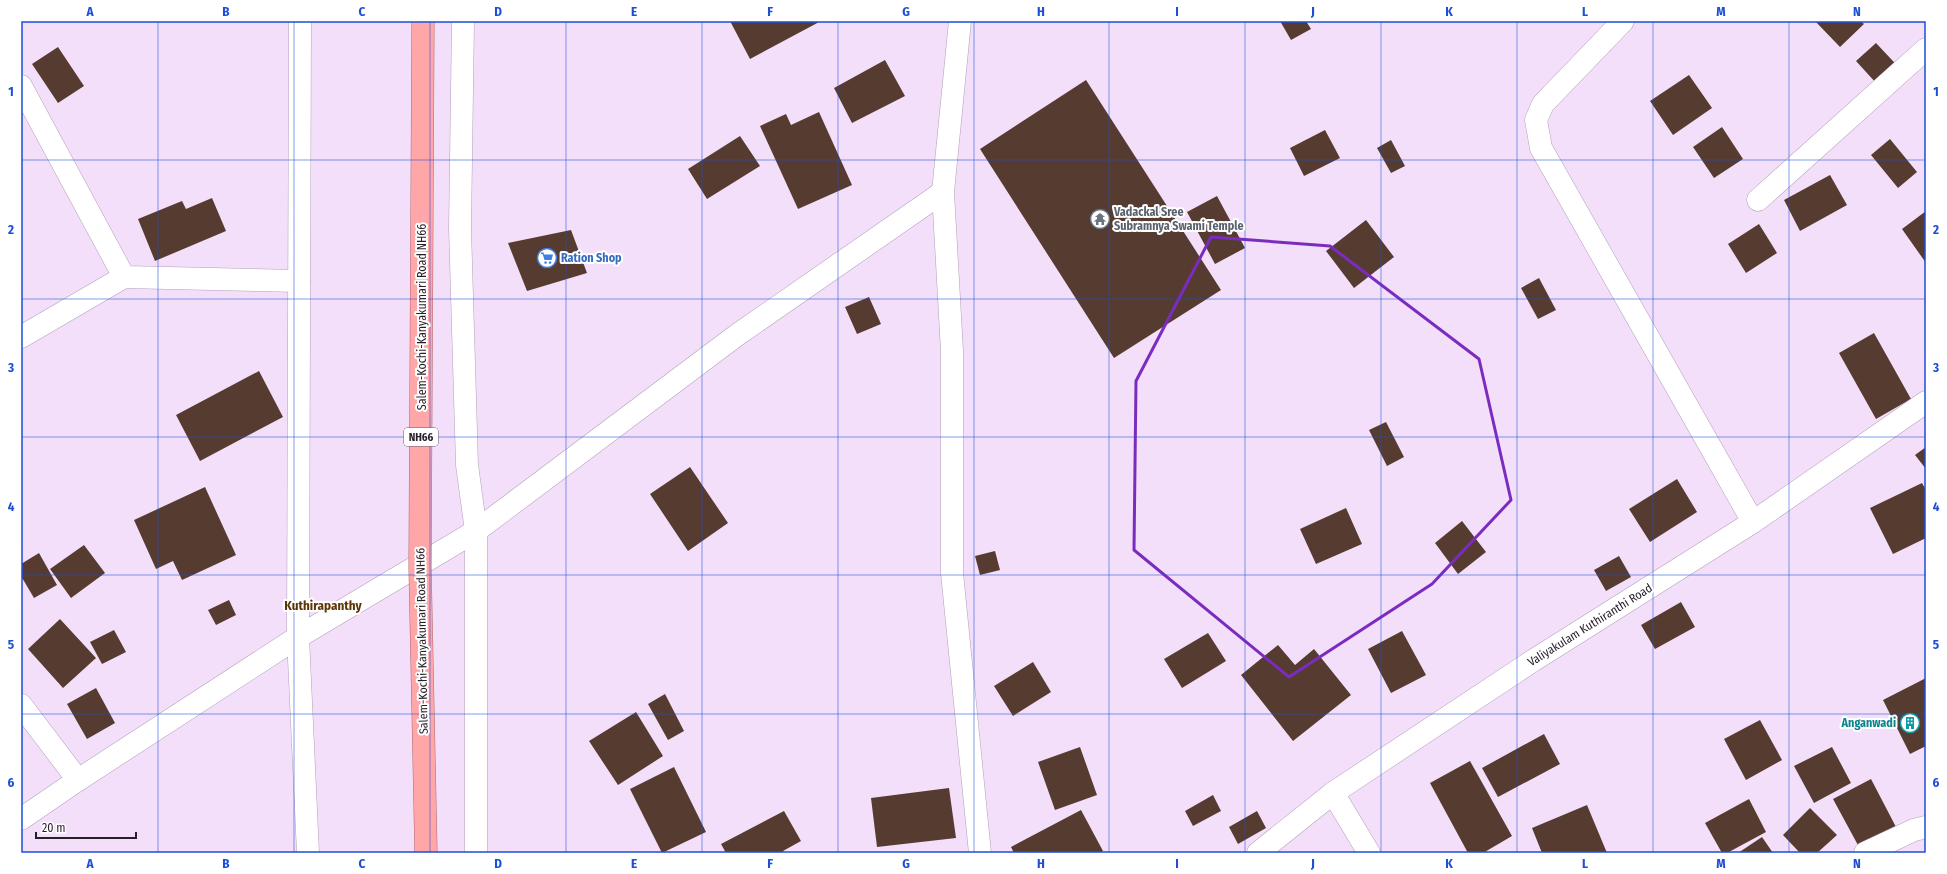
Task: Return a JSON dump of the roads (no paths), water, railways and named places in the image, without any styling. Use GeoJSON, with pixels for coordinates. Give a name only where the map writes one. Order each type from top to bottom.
{"type":"FeatureCollection","features":[{"type":"Feature","properties":{"kind":"highway","name":"Salem-Kochi-Kanyakumari Road NH66"},"geometry":{"type":"LineString","coordinates":[[423,21],[420,567],[426,853]]}},
{"type":"Feature","properties":{"kind":"street"},"geometry":{"type":"LineString","coordinates":[[300,21],[298,637],[308,853]]}},
{"type":"Feature","properties":{"kind":"street"},"geometry":{"type":"LineString","coordinates":[[463,21],[460,228],[467,465],[476,531],[476,853]]}},
{"type":"Feature","properties":{"kind":"street"},"geometry":{"type":"LineString","coordinates":[[960,21],[943,192],[952,351],[952,573],[980,853]]}},
{"type":"Feature","properties":{"kind":"street"},"geometry":{"type":"LineString","coordinates":[[1623,21],[1543,104],[1536,120],[1541,148],[1753,522]]}},
{"type":"Feature","properties":{"kind":"street"},"geometry":{"type":"LineString","coordinates":[[1758,200],[1926,49]]}},
{"type":"Feature","properties":{"kind":"street"},"geometry":{"type":"LineString","coordinates":[[21,86],[124,277]]}},
{"type":"Feature","properties":{"kind":"street"},"geometry":{"type":"LineString","coordinates":[[21,819],[78,780],[298,637],[476,531],[737,336],[943,192]]}},
{"type":"Feature","properties":{"kind":"street"},"geometry":{"type":"LineString","coordinates":[[21,337],[124,277],[299,280]]}},
{"type":"Feature","properties":{"kind":"street","name":"Valiyakulam Kuthiranthi Road"},"geometry":{"type":"LineString","coordinates":[[1258,853],[1333,793],[1534,660],[1753,522],[1926,402]]}},
{"type":"Feature","properties":{"kind":"street"},"geometry":{"type":"LineString","coordinates":[[21,705],[78,780]]}},
{"type":"Feature","properties":{"kind":"street"},"geometry":{"type":"LineString","coordinates":[[1333,793],[1369,853]]}},
{"type":"Feature","properties":{"kind":"street"},"geometry":{"type":"LineString","coordinates":[[1864,853],[1914,830],[1926,827]]}},
{"type":"Feature","properties":{"kind":"place","name":"Vadackal Sree Subramnya Swami Temple"},"geometry":{"type":"Point","coordinates":[1100,219]}},
{"type":"Feature","properties":{"kind":"place","name":"Ration Shop"},"geometry":{"type":"Point","coordinates":[547,258]}},
{"type":"Feature","properties":{"kind":"place","name":"Anganwadi"},"geometry":{"type":"Point","coordinates":[1910,723]}},
{"type":"Feature","properties":{"kind":"district","name":"Kuthirapanthy"},"geometry":{"type":"Point","coordinates":[323,605]}}]}
